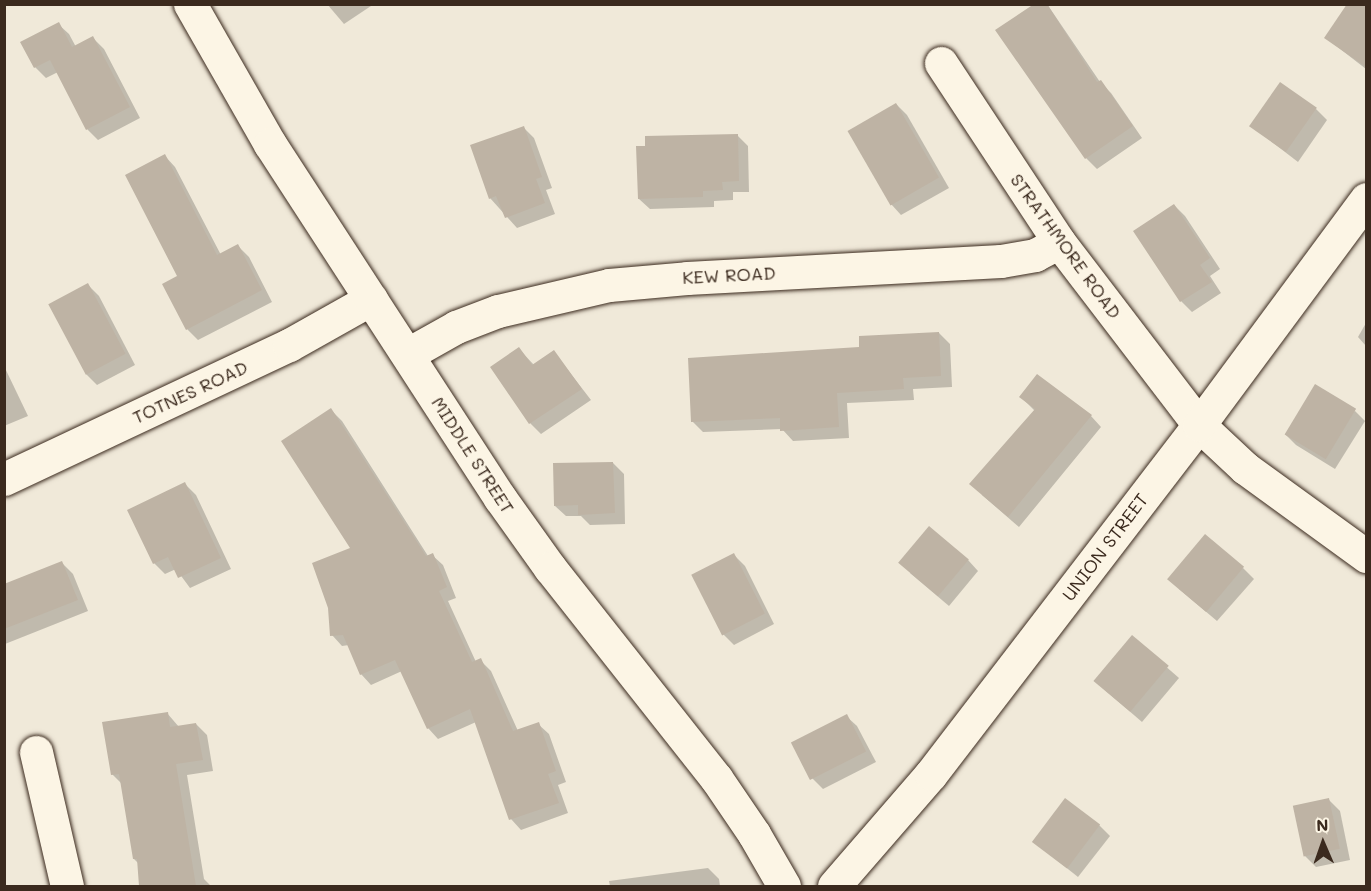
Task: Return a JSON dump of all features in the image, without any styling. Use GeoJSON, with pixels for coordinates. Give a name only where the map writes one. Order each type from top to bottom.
{"type":"FeatureCollection","features":[{"type":"Feature","properties":{"kind":"street","name":"MIDDLE STREET"},"geometry":{"type":"LineString","coordinates":[[190,4],[270,144],[513,516],[572,597],[716,778],[754,834],[784,886]]}},
{"type":"Feature","properties":{"kind":"street","name":"STRATHMORE ROAD"},"geometry":{"type":"LineString","coordinates":[[941,63],[1059,242],[1199,425],[1245,468],[1366,556]]}},
{"type":"Feature","properties":{"kind":"street","name":"UNION STREET"},"geometry":{"type":"LineString","coordinates":[[834,886],[931,774],[1199,425],[1366,199]]}},
{"type":"Feature","properties":{"kind":"street","name":"KEW ROAD"},"geometry":{"type":"LineString","coordinates":[[408,354],[456,327],[498,311],[609,285],[687,278],[1001,261],[1035,255],[1059,242]]}},
{"type":"Feature","properties":{"kind":"street","name":"TOTNES ROAD"},"geometry":{"type":"LineString","coordinates":[[4,479],[289,345],[371,298]]}},
{"type":"Feature","properties":{"kind":"street"},"geometry":{"type":"LineString","coordinates":[[36,752],[68,886]]}},
{"type":"Feature","properties":{"kind":"building"},"geometry":{"type":"Polygon","coordinates":[[[1034,4],[1047,4],[1097,82],[1101,80],[1133,126],[1085,159],[995,30],[1034,4]]]}},
{"type":"Feature","properties":{"kind":"building"},"geometry":{"type":"Polygon","coordinates":[[[1347,4],[1366,4],[1366,67],[1324,38],[1347,4]]]}},
{"type":"Feature","properties":{"kind":"building"},"geometry":{"type":"Polygon","coordinates":[[[59,22],[72,47],[93,36],[130,107],[86,130],[50,60],[34,68],[20,42],[59,22]]]}},
{"type":"Feature","properties":{"kind":"building"},"geometry":{"type":"Polygon","coordinates":[[[1280,82],[1317,108],[1286,152],[1249,126],[1280,82]]]}},
{"type":"Feature","properties":{"kind":"building"},"geometry":{"type":"Polygon","coordinates":[[[896,103],[939,177],[891,205],[848,131],[896,103]]]}},
{"type":"Feature","properties":{"kind":"building"},"geometry":{"type":"Polygon","coordinates":[[[524,126],[542,177],[536,179],[545,203],[505,218],[496,196],[489,199],[470,145],[524,126]]]}},
{"type":"Feature","properties":{"kind":"building"},"geometry":{"type":"Polygon","coordinates":[[[738,134],[739,181],[722,182],[723,190],[703,191],[703,197],[638,199],[636,146],[645,146],[645,136],[738,134]]]}},
{"type":"Feature","properties":{"kind":"building"},"geometry":{"type":"Polygon","coordinates":[[[165,154],[217,255],[238,244],[262,290],[186,330],[162,284],[177,276],[125,175],[165,154]]]}},
{"type":"Feature","properties":{"kind":"building"},"geometry":{"type":"Polygon","coordinates":[[[1174,204],[1210,258],[1200,265],[1212,282],[1180,302],[1133,231],[1174,204]]]}},
{"type":"Feature","properties":{"kind":"building"},"geometry":{"type":"Polygon","coordinates":[[[88,283],[126,354],[86,375],[48,304],[88,283]]]}},
{"type":"Feature","properties":{"kind":"building"},"geometry":{"type":"Polygon","coordinates":[[[939,332],[941,376],[903,378],[904,389],[837,393],[839,427],[780,431],[780,418],[691,422],[688,358],[859,347],[859,336],[939,332]]]}},
{"type":"Feature","properties":{"kind":"building"},"geometry":{"type":"Polygon","coordinates":[[[519,347],[532,365],[554,350],[582,389],[529,424],[490,367],[519,347]]]}},
{"type":"Feature","properties":{"kind":"building"},"geometry":{"type":"Polygon","coordinates":[[[1037,374],[1092,415],[1008,517],[969,484],[1035,409],[1019,397],[1037,374]]]}},
{"type":"Feature","properties":{"kind":"building"},"geometry":{"type":"Polygon","coordinates":[[[1315,384],[1356,409],[1326,459],[1285,435],[1315,384]]]}},
{"type":"Feature","properties":{"kind":"building"},"geometry":{"type":"Polygon","coordinates":[[[331,408],[426,556],[433,553],[447,587],[439,591],[472,662],[481,658],[513,731],[539,722],[556,771],[548,774],[559,803],[509,820],[470,709],[427,729],[395,660],[360,675],[343,635],[330,636],[328,608],[312,563],[350,548],[281,441],[331,408]]]}},
{"type":"Feature","properties":{"kind":"building"},"geometry":{"type":"Polygon","coordinates":[[[613,462],[615,513],[578,515],[578,505],[554,506],[553,463],[613,462]]]}},
{"type":"Feature","properties":{"kind":"building"},"geometry":{"type":"Polygon","coordinates":[[[185,482],[221,558],[178,578],[168,557],[153,564],[127,510],[185,482]]]}},
{"type":"Feature","properties":{"kind":"building"},"geometry":{"type":"Polygon","coordinates":[[[929,526],[969,559],[938,596],[898,563],[929,526]]]}},
{"type":"Feature","properties":{"kind":"building"},"geometry":{"type":"Polygon","coordinates":[[[1205,534],[1244,567],[1206,612],[1167,579],[1205,534]]]}},
{"type":"Feature","properties":{"kind":"building"},"geometry":{"type":"Polygon","coordinates":[[[734,553],[765,614],[722,635],[691,575],[734,553]]]}},
{"type":"Feature","properties":{"kind":"building"},"geometry":{"type":"Polygon","coordinates":[[[62,561],[78,600],[4,629],[4,584],[62,561]]]}},
{"type":"Feature","properties":{"kind":"building"},"geometry":{"type":"Polygon","coordinates":[[[1132,635],[1169,666],[1130,712],[1093,681],[1132,635]]]}},
{"type":"Feature","properties":{"kind":"building"},"geometry":{"type":"Polygon","coordinates":[[[168,712],[170,727],[196,723],[203,760],[176,764],[196,886],[139,886],[137,859],[133,859],[119,774],[111,775],[102,722],[168,712]]]}},
{"type":"Feature","properties":{"kind":"building"},"geometry":{"type":"Polygon","coordinates":[[[847,714],[866,751],[810,780],[791,743],[847,714]]]}},
{"type":"Feature","properties":{"kind":"building"},"geometry":{"type":"Polygon","coordinates":[[[1065,798],[1100,824],[1067,868],[1032,842],[1065,798]]]}},
{"type":"Feature","properties":{"kind":"building"},"geometry":{"type":"Polygon","coordinates":[[[1329,798],[1340,849],[1304,857],[1293,806],[1329,798]]]}}]}
